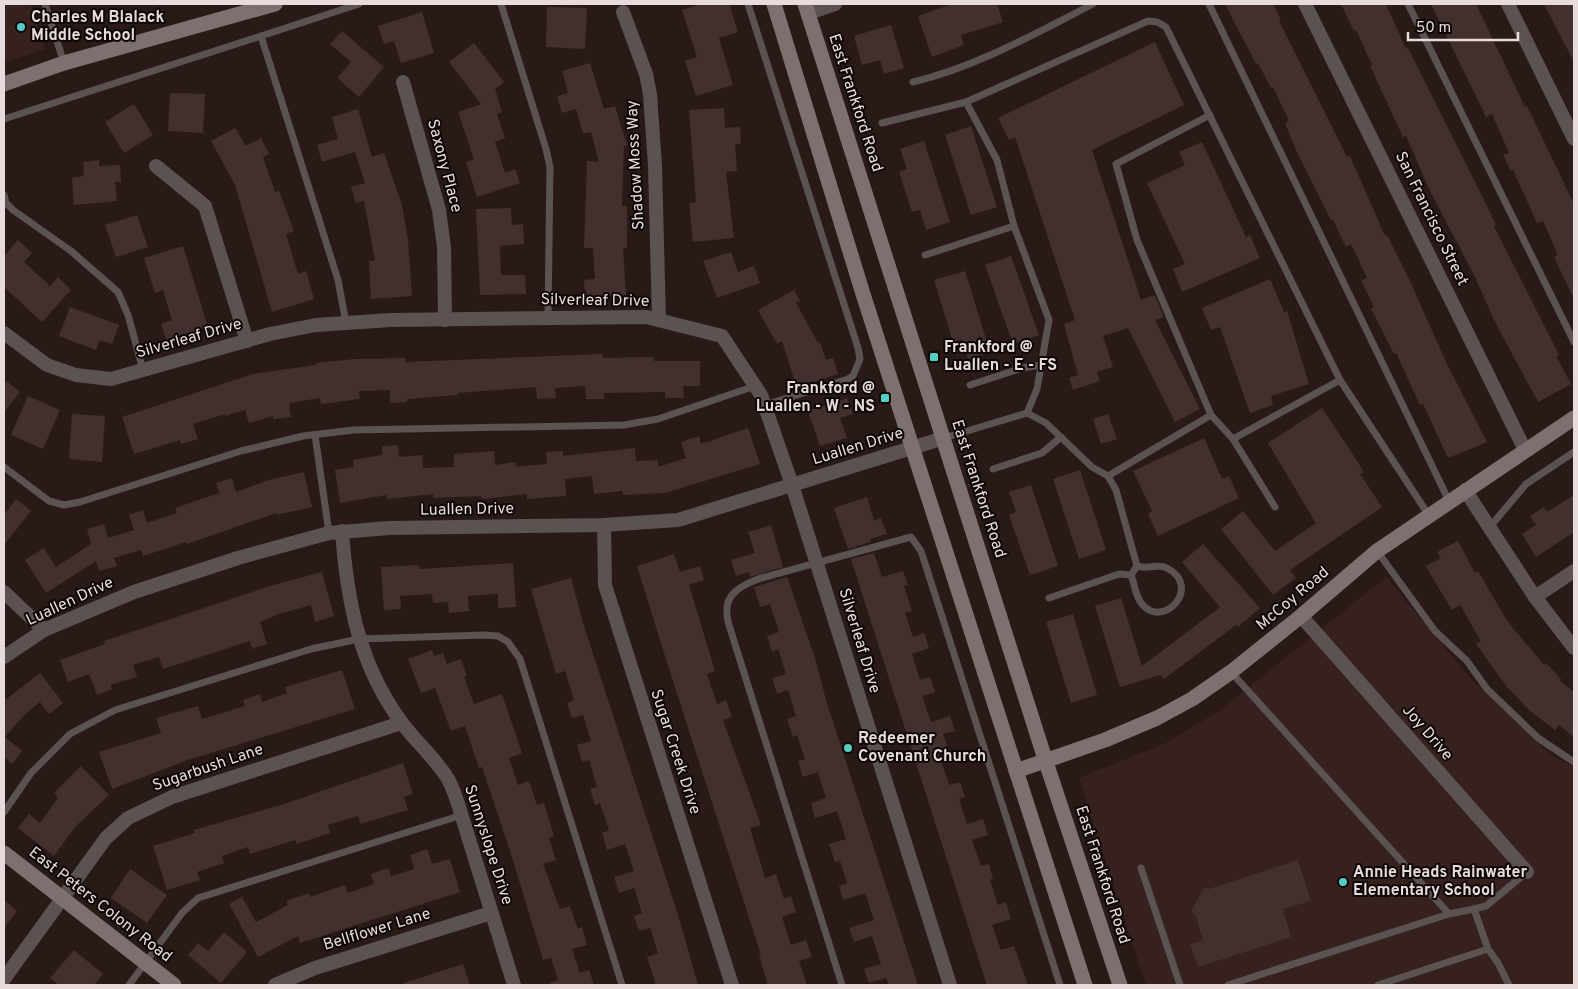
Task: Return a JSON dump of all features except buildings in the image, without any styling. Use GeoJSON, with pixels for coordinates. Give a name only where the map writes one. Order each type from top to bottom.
{"type":"FeatureCollection","features":[{"type":"Feature","properties":{"kind":"main road"},"geometry":{"type":"LineString","coordinates":[[4,84],[64,63],[275,4]]}},
{"type":"Feature","properties":{"kind":"main road"},"geometry":{"type":"LineString","coordinates":[[774,4],[1084,985]]}},
{"type":"Feature","properties":{"kind":"main road","name":"East Frankford Road"},"geometry":{"type":"LineString","coordinates":[[806,8],[1045,759],[1120,985]]}},
{"type":"Feature","properties":{"kind":"main road","name":"McCoy Road"},"geometry":{"type":"LineString","coordinates":[[1016,771],[1045,759],[1105,740],[1157,718],[1231,672],[1301,616],[1377,551],[1428,514],[1574,418]]}},
{"type":"Feature","properties":{"kind":"main road","name":"East Peters Colony Road"},"geometry":{"type":"LineString","coordinates":[[4,853],[62,900],[174,985]]}},
{"type":"Feature","properties":{"kind":"street"},"geometry":{"type":"LineString","coordinates":[[806,8],[835,4]]}},
{"type":"Feature","properties":{"kind":"street","name":"San Francisco Street"},"geometry":{"type":"LineString","coordinates":[[1305,4],[1525,450]]}},
{"type":"Feature","properties":{"kind":"street"},"geometry":{"type":"LineString","coordinates":[[1508,4],[1574,139]]}},
{"type":"Feature","properties":{"kind":"street","name":"Shadow Moss Way"},"geometry":{"type":"LineString","coordinates":[[623,12],[646,74],[650,94],[655,166],[659,320]]}},
{"type":"Feature","properties":{"kind":"street","name":"Saxony Place"},"geometry":{"type":"LineString","coordinates":[[403,82],[439,210],[444,247],[445,320]]}},
{"type":"Feature","properties":{"kind":"street"},"geometry":{"type":"LineString","coordinates":[[156,166],[205,206],[247,341]]}},
{"type":"Feature","properties":{"kind":"street","name":"Silverleaf Drive"},"geometry":{"type":"LineString","coordinates":[[4,333],[48,365],[76,375],[111,379],[270,334],[316,325],[445,320],[646,317],[722,336],[756,386],[764,405],[792,485],[950,985]]}},
{"type":"Feature","properties":{"kind":"street","name":"Luallen Drive"},"geometry":{"type":"LineString","coordinates":[[4,657],[44,630],[134,592],[238,558],[335,532],[604,525],[678,520],[944,438]]}},
{"type":"Feature","properties":{"kind":"street"},"geometry":{"type":"LineString","coordinates":[[1466,490],[1535,597],[1574,648]]}},
{"type":"Feature","properties":{"kind":"street","name":"Sugar Creek Drive"},"geometry":{"type":"LineString","coordinates":[[604,525],[605,585],[732,985]]}},
{"type":"Feature","properties":{"kind":"street","name":"Sunnyslope Drive"},"geometry":{"type":"LineString","coordinates":[[335,532],[344,562],[359,639],[368,666],[401,722],[448,779],[462,815],[514,985]]}},
{"type":"Feature","properties":{"kind":"street"},"geometry":{"type":"LineString","coordinates":[[1535,597],[1574,571]]}},
{"type":"Feature","properties":{"kind":"street"},"geometry":{"type":"LineString","coordinates":[[4,592],[44,630]]}},
{"type":"Feature","properties":{"kind":"street","name":"Joy Drive"},"geometry":{"type":"LineString","coordinates":[[1301,616],[1527,872]]}},
{"type":"Feature","properties":{"kind":"street","name":"Sugarbush Lane"},"geometry":{"type":"LineString","coordinates":[[4,979],[106,838],[128,818],[172,797],[401,722]]}},
{"type":"Feature","properties":{"kind":"street","name":"Bellflower Lane"},"geometry":{"type":"LineString","coordinates":[[275,985],[315,968],[491,913]]}},
{"type":"Feature","properties":{"kind":"lane"},"geometry":{"type":"LineString","coordinates":[[45,4],[64,63]]}},
{"type":"Feature","properties":{"kind":"lane"},"geometry":{"type":"LineString","coordinates":[[4,119],[359,4]]}},
{"type":"Feature","properties":{"kind":"lane"},"geometry":{"type":"LineString","coordinates":[[501,4],[550,167],[548,318]]}},
{"type":"Feature","properties":{"kind":"lane"},"geometry":{"type":"LineString","coordinates":[[748,4],[860,359],[853,376],[848,379],[764,405]]}},
{"type":"Feature","properties":{"kind":"lane"},"geometry":{"type":"LineString","coordinates":[[913,82],[944,74],[1001,52],[1093,4]]}},
{"type":"Feature","properties":{"kind":"lane"},"geometry":{"type":"LineString","coordinates":[[1209,4],[1449,501]]}},
{"type":"Feature","properties":{"kind":"lane"},"geometry":{"type":"LineString","coordinates":[[1408,4],[1574,342]]}},
{"type":"Feature","properties":{"kind":"lane"},"geometry":{"type":"LineString","coordinates":[[882,123],[966,102],[1148,21],[1157,22],[1166,27],[1340,380],[1428,514]]}},
{"type":"Feature","properties":{"kind":"lane"},"geometry":{"type":"LineString","coordinates":[[261,36],[338,280],[346,323]]}},
{"type":"Feature","properties":{"kind":"lane"},"geometry":{"type":"LineString","coordinates":[[966,102],[997,160],[1014,226],[1049,320],[1037,389],[1027,413]]}},
{"type":"Feature","properties":{"kind":"lane"},"geometry":{"type":"LineString","coordinates":[[1210,115],[1116,164],[1138,240],[1211,415],[1233,439],[1275,508]]}},
{"type":"Feature","properties":{"kind":"lane"},"geometry":{"type":"LineString","coordinates":[[4,195],[6,203],[13,210],[71,251],[118,292],[128,315],[143,370]]}},
{"type":"Feature","properties":{"kind":"lane"},"geometry":{"type":"LineString","coordinates":[[925,255],[1014,226]]}},
{"type":"Feature","properties":{"kind":"lane"},"geometry":{"type":"LineString","coordinates":[[970,385],[1022,368],[1041,365]]}},
{"type":"Feature","properties":{"kind":"lane"},"geometry":{"type":"LineString","coordinates":[[1233,439],[1340,380]]}},
{"type":"Feature","properties":{"kind":"lane"},"geometry":{"type":"LineString","coordinates":[[4,467],[49,501],[64,505],[80,502],[242,451],[315,434],[354,430],[419,428],[624,426],[658,419],[756,386]]}},
{"type":"Feature","properties":{"kind":"lane"},"geometry":{"type":"LineString","coordinates":[[944,438],[1027,413],[1046,423],[1092,467],[1108,476],[1116,490],[1137,566]]}},
{"type":"Feature","properties":{"kind":"lane"},"geometry":{"type":"LineString","coordinates":[[1108,476],[1211,415]]}},
{"type":"Feature","properties":{"kind":"lane"},"geometry":{"type":"LineString","coordinates":[[315,434],[335,532]]}},
{"type":"Feature","properties":{"kind":"lane"},"geometry":{"type":"LineString","coordinates":[[993,469],[1042,453],[1061,437]]}},
{"type":"Feature","properties":{"kind":"lane"},"geometry":{"type":"LineString","coordinates":[[1489,528],[1526,484],[1574,452]]}},
{"type":"Feature","properties":{"kind":"lane"},"geometry":{"type":"LineString","coordinates":[[842,985],[726,614],[727,603],[738,588],[758,579],[911,537],[921,551],[1060,985]]}},
{"type":"Feature","properties":{"kind":"lane"},"geometry":{"type":"LineString","coordinates":[[1377,551],[1430,624],[1467,661],[1487,689],[1538,738],[1574,762]]}},
{"type":"Feature","properties":{"kind":"lane"},"geometry":{"type":"LineString","coordinates":[[1130,575],[1137,566]]}},
{"type":"Feature","properties":{"kind":"lane"},"geometry":{"type":"LineString","coordinates":[[1130,575],[1137,596],[1143,606],[1152,611],[1166,611],[1174,606],[1181,597],[1181,585],[1177,575],[1166,568],[1158,566],[1145,569],[1137,566]]}},
{"type":"Feature","properties":{"kind":"lane"},"geometry":{"type":"LineString","coordinates":[[1049,598],[1119,574],[1130,575]]}},
{"type":"Feature","properties":{"kind":"lane"},"geometry":{"type":"LineString","coordinates":[[4,812],[31,773],[70,734],[115,710],[311,649],[359,639],[498,636],[515,648],[520,659],[622,985]]}},
{"type":"Feature","properties":{"kind":"lane"},"geometry":{"type":"LineString","coordinates":[[1231,672],[1449,914]]}},
{"type":"Feature","properties":{"kind":"lane"},"geometry":{"type":"LineString","coordinates":[[129,985],[182,913],[198,898],[462,815]]}},
{"type":"Feature","properties":{"kind":"lane"},"geometry":{"type":"LineString","coordinates":[[1141,868],[1180,985]]}},
{"type":"Feature","properties":{"kind":"lane"},"geometry":{"type":"LineString","coordinates":[[1228,985],[1449,914],[1486,906],[1527,872]]}},
{"type":"Feature","properties":{"kind":"lane"},"geometry":{"type":"LineString","coordinates":[[1474,909],[1488,950],[1498,963],[1509,985]]}},
{"type":"Feature","properties":{"kind":"lane"},"geometry":{"type":"LineString","coordinates":[[1378,985],[1488,950]]}},
{"type":"Feature","properties":{"kind":"shaded area","name":"Charles M Blalack Middle School"},"geometry":{"type":"Polygon","coordinates":[[[4,4],[30,4],[45,49],[4,63],[4,4]]]}},
{"type":"Feature","properties":{"kind":"shaded area","name":"Annie Heads Rainwater Elementary School"},"geometry":{"type":"Polygon","coordinates":[[[1386,577],[1469,677],[1549,754],[1574,767],[1574,985],[1146,985],[1079,778],[1166,743],[1222,709],[1386,577]]]}},
{"type":"Feature","properties":{"kind":"place","name":"Charles M Blalack Middle School"},"geometry":{"type":"Point","coordinates":[21,27]}},
{"type":"Feature","properties":{"kind":"place","name":"Frankford @ Luallen - E - FS"},"geometry":{"type":"Point","coordinates":[934,357]}},
{"type":"Feature","properties":{"kind":"place","name":"Frankford @ Luallen - W - NS"},"geometry":{"type":"Point","coordinates":[885,398]}},
{"type":"Feature","properties":{"kind":"place","name":"Redeemer Covenant Church"},"geometry":{"type":"Point","coordinates":[848,748]}},
{"type":"Feature","properties":{"kind":"place","name":"Annie Heads Rainwater Elementary School"},"geometry":{"type":"Point","coordinates":[1343,882]}}]}
